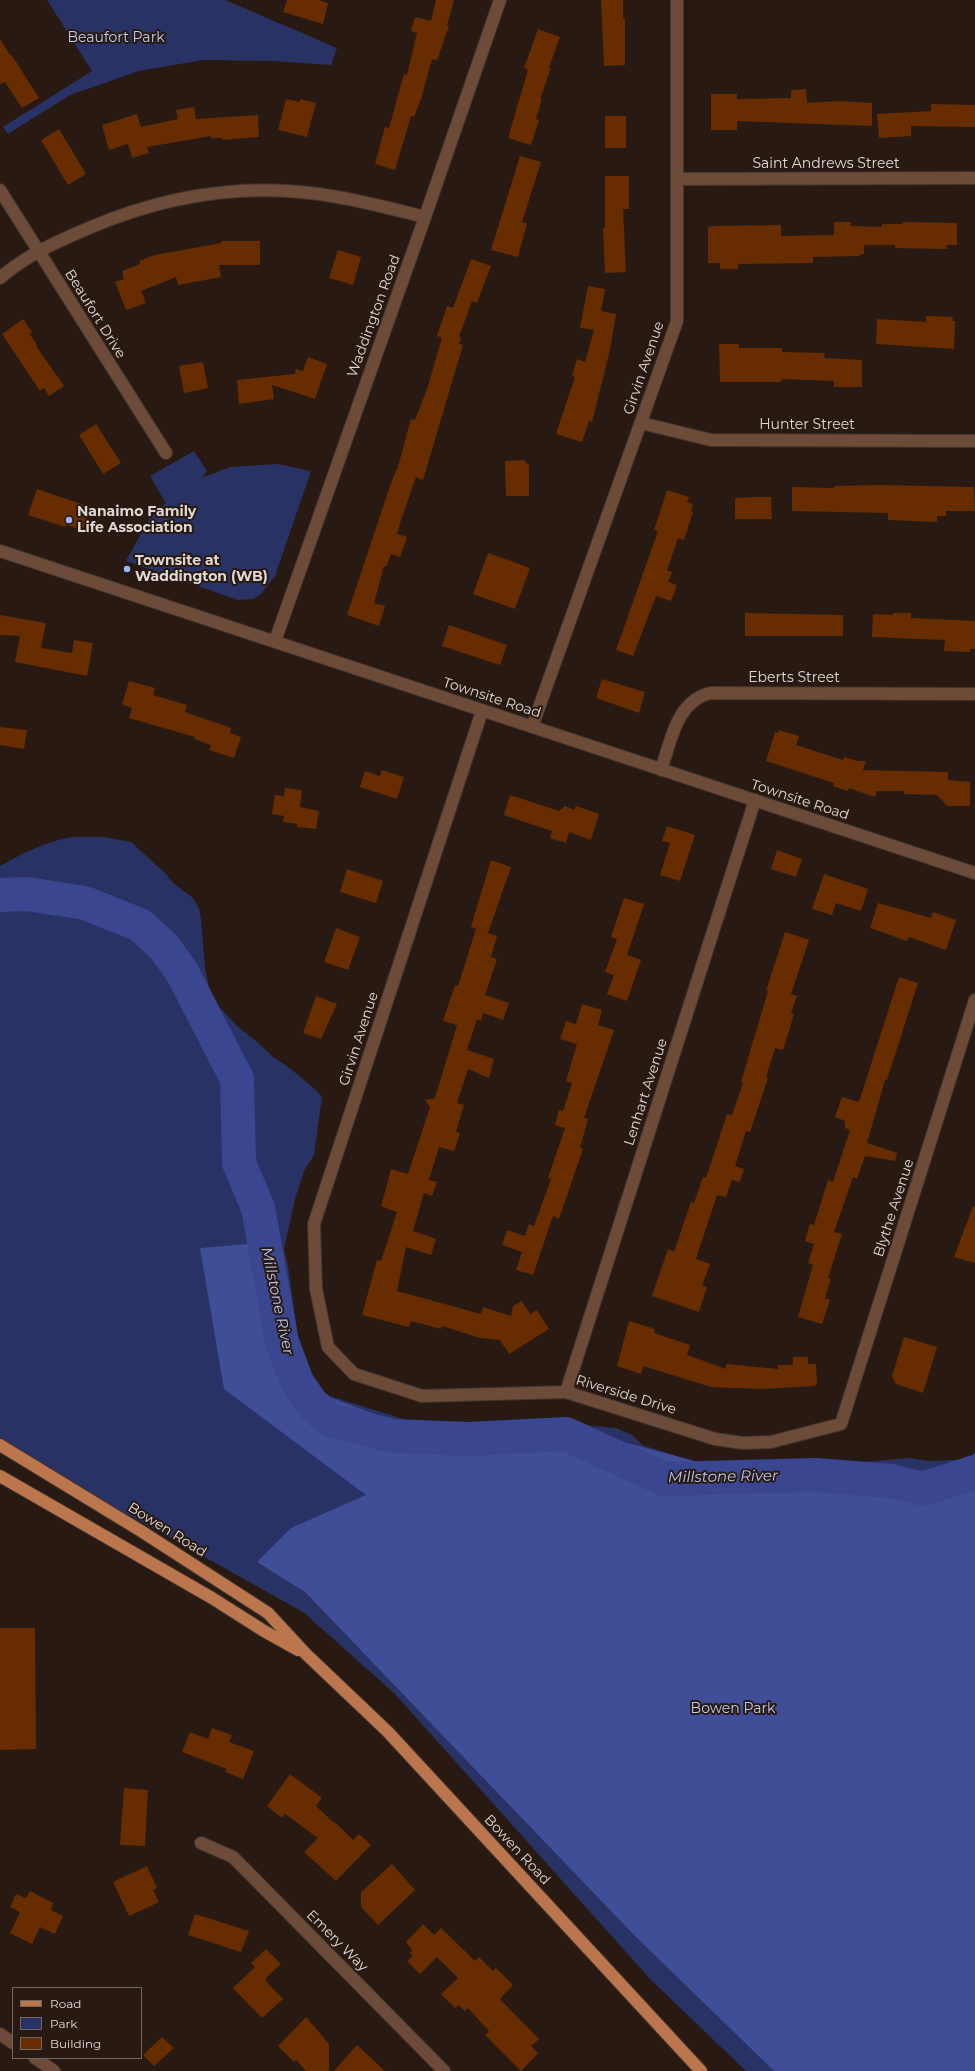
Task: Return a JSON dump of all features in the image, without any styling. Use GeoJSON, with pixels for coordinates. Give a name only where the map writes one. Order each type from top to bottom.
{"type":"FeatureCollection","features":[{"type":"Feature","properties":{"kind":"main road","name":"Bowen Road"},"geometry":{"type":"LineString","coordinates":[[0,1445],[147,1535],[268,1613],[306,1654],[388,1732],[701,2071]]}},
{"type":"Feature","properties":{"kind":"main road","name":"Bowen Road"},"geometry":{"type":"LineString","coordinates":[[0,1476],[212,1598],[264,1631],[306,1654]]}},
{"type":"Feature","properties":{"kind":"street","name":"Waddington Road"},"geometry":{"type":"LineString","coordinates":[[275,641],[500,0]]}},
{"type":"Feature","properties":{"kind":"street","name":"Girvin Avenue"},"geometry":{"type":"LineString","coordinates":[[532,727],[677,321],[677,0]]}},
{"type":"Feature","properties":{"kind":"street","name":"Saint Andrews Street"},"geometry":{"type":"LineString","coordinates":[[677,179],[975,178]]}},
{"type":"Feature","properties":{"kind":"street"},"geometry":{"type":"LineString","coordinates":[[0,278],[38,252],[64,238],[105,221],[153,204],[199,195],[247,189],[297,191],[336,196],[425,217]]}},
{"type":"Feature","properties":{"kind":"street","name":"Beaufort Drive"},"geometry":{"type":"LineString","coordinates":[[0,190],[166,453]]}},
{"type":"Feature","properties":{"kind":"street","name":"Hunter Street"},"geometry":{"type":"LineString","coordinates":[[641,423],[711,440],[975,441]]}},
{"type":"Feature","properties":{"kind":"street","name":"Townsite Road"},"geometry":{"type":"LineString","coordinates":[[0,551],[975,873]]}},
{"type":"Feature","properties":{"kind":"street","name":"Eberts Street"},"geometry":{"type":"LineString","coordinates":[[662,770],[681,714],[694,700],[710,693],[975,694]]}},
{"type":"Feature","properties":{"kind":"street","name":"Girvin Avenue"},"geometry":{"type":"LineString","coordinates":[[354,1374],[328,1347],[316,1289],[314,1224],[482,711]]}},
{"type":"Feature","properties":{"kind":"street","name":"Lenhart Avenue"},"geometry":{"type":"LineString","coordinates":[[566,1392],[754,800]]}},
{"type":"Feature","properties":{"kind":"street","name":"Blythe Avenue"},"geometry":{"type":"LineString","coordinates":[[841,1424],[975,1000]]}},
{"type":"Feature","properties":{"kind":"street","name":"Riverside Drive"},"geometry":{"type":"LineString","coordinates":[[354,1374],[422,1396],[566,1392],[715,1439],[743,1443],[770,1442],[841,1424]]}},
{"type":"Feature","properties":{"kind":"street","name":"Emery Way"},"geometry":{"type":"LineString","coordinates":[[201,1843],[233,1857],[444,2071]]}},
{"type":"Feature","properties":{"kind":"street"},"geometry":{"type":"LineString","coordinates":[[0,2034],[12,2042]]}},
{"type":"Feature","properties":{"kind":"street"},"geometry":{"type":"LineString","coordinates":[[36,2059],[54,2071]]}},
{"type":"Feature","properties":{"kind":"green space","name":"Beaufort Park"},"geometry":{"type":"Polygon","coordinates":[[[47,0],[225,0],[337,48],[331,65],[275,61],[203,60],[139,71],[70,95],[8,134],[3,127],[92,71],[47,0]]]}},
{"type":"Feature","properties":{"kind":"green space"},"geometry":{"type":"Polygon","coordinates":[[[194,451],[207,471],[202,478],[230,467],[278,464],[311,471],[275,576],[261,594],[253,599],[238,600],[126,561],[149,519],[166,503],[150,476],[194,451]]]}},
{"type":"Feature","properties":{"kind":"green space","name":"Bowen Park"},"geometry":{"type":"Polygon","coordinates":[[[73,837],[104,837],[131,842],[165,873],[173,883],[193,898],[199,908],[205,967],[209,988],[214,1001],[237,1026],[273,1057],[287,1066],[316,1090],[322,1097],[314,1155],[304,1171],[295,1199],[284,1249],[288,1266],[300,1352],[307,1379],[330,1396],[403,1419],[449,1430],[496,1431],[516,1429],[544,1422],[616,1428],[632,1435],[642,1445],[693,1461],[732,1464],[771,1470],[792,1465],[826,1461],[850,1463],[910,1458],[929,1461],[975,1459],[975,2071],[746,2071],[651,1980],[395,1694],[303,1612],[129,1515],[128,1522],[0,1449],[0,866],[27,852],[54,841],[73,837]]]}},
{"type":"Feature","properties":{"kind":"green space","name":"Bowen Park"},"geometry":{"type":"Polygon","coordinates":[[[248,1244],[287,1303],[313,1391],[460,1446],[612,1439],[792,1487],[958,1466],[975,1453],[975,2071],[774,2071],[634,1935],[305,1592],[257,1562],[291,1528],[366,1495],[224,1389],[200,1248],[248,1244]]]}},
{"type":"Feature","properties":{"kind":"building"},"geometry":{"type":"Polygon","coordinates":[[[287,0],[319,0],[328,3],[323,24],[283,12],[287,0]]]}},
{"type":"Feature","properties":{"kind":"building"},"geometry":{"type":"Polygon","coordinates":[[[436,0],[454,0],[447,26],[449,26],[437,60],[432,59],[421,99],[414,117],[411,116],[395,170],[375,164],[385,127],[389,128],[404,74],[407,75],[417,33],[411,31],[415,17],[431,21],[436,0]]]}},
{"type":"Feature","properties":{"kind":"building"},"geometry":{"type":"Polygon","coordinates":[[[601,0],[623,0],[623,18],[625,18],[625,65],[604,66],[601,0]]]}},
{"type":"Feature","properties":{"kind":"building"},"geometry":{"type":"Polygon","coordinates":[[[538,29],[560,37],[549,67],[551,68],[540,99],[542,99],[536,119],[539,120],[531,145],[508,138],[528,70],[524,68],[538,29]]]}},
{"type":"Feature","properties":{"kind":"building"},"geometry":{"type":"Polygon","coordinates":[[[0,39],[39,98],[22,108],[5,82],[0,84],[0,39]]]}},
{"type":"Feature","properties":{"kind":"building"},"geometry":{"type":"Polygon","coordinates":[[[806,89],[807,103],[837,101],[872,103],[872,126],[737,121],[737,130],[711,130],[711,94],[737,94],[737,99],[791,98],[791,90],[806,89]]]}},
{"type":"Feature","properties":{"kind":"building"},"geometry":{"type":"Polygon","coordinates":[[[286,99],[300,102],[300,99],[316,103],[307,137],[278,130],[286,99]]]}},
{"type":"Feature","properties":{"kind":"building"},"geometry":{"type":"Polygon","coordinates":[[[931,104],[975,105],[975,127],[911,126],[911,136],[879,138],[877,114],[931,111],[931,104]]]}},
{"type":"Feature","properties":{"kind":"building"},"geometry":{"type":"Polygon","coordinates":[[[194,107],[196,119],[258,115],[259,137],[222,140],[222,138],[211,138],[211,136],[147,147],[149,153],[132,158],[128,144],[109,150],[102,125],[137,114],[141,127],[178,119],[176,110],[194,107]]]}},
{"type":"Feature","properties":{"kind":"building"},"geometry":{"type":"Polygon","coordinates":[[[605,116],[626,116],[626,148],[605,148],[605,116]]]}},
{"type":"Feature","properties":{"kind":"building"},"geometry":{"type":"Polygon","coordinates":[[[59,129],[86,174],[68,185],[41,140],[59,129]]]}},
{"type":"Feature","properties":{"kind":"building"},"geometry":{"type":"Polygon","coordinates":[[[520,156],[541,162],[522,222],[527,223],[518,257],[491,250],[520,156]]]}},
{"type":"Feature","properties":{"kind":"building"},"geometry":{"type":"Polygon","coordinates":[[[605,176],[629,176],[629,209],[623,209],[626,272],[605,273],[603,228],[605,228],[605,176]]]}},
{"type":"Feature","properties":{"kind":"building"},"geometry":{"type":"Polygon","coordinates":[[[834,222],[851,222],[851,226],[882,227],[882,224],[902,224],[903,222],[957,223],[957,245],[947,245],[947,249],[895,248],[895,245],[864,245],[864,254],[861,254],[860,256],[813,257],[813,263],[738,264],[738,269],[720,269],[720,263],[708,263],[708,227],[781,225],[781,236],[834,235],[834,222]]]}},
{"type":"Feature","properties":{"kind":"building"},"geometry":{"type":"Polygon","coordinates":[[[221,241],[260,241],[260,265],[219,265],[221,277],[178,285],[176,277],[141,291],[146,303],[126,310],[115,282],[124,279],[122,271],[140,264],[139,261],[155,255],[221,243],[221,241]]]}},
{"type":"Feature","properties":{"kind":"building"},"geometry":{"type":"Polygon","coordinates":[[[338,250],[361,257],[353,285],[329,278],[338,250]]]}},
{"type":"Feature","properties":{"kind":"building"},"geometry":{"type":"Polygon","coordinates":[[[471,259],[491,266],[477,303],[472,301],[459,337],[461,337],[459,344],[463,345],[423,480],[416,477],[400,523],[397,534],[407,537],[400,557],[391,554],[386,567],[384,566],[374,603],[385,606],[379,626],[347,615],[390,486],[397,470],[411,419],[415,420],[427,389],[442,338],[437,336],[447,306],[453,308],[471,259]]]}},
{"type":"Feature","properties":{"kind":"building"},"geometry":{"type":"Polygon","coordinates":[[[588,286],[605,289],[601,311],[616,314],[610,350],[592,422],[589,421],[582,442],[556,434],[575,377],[572,376],[577,359],[585,362],[594,330],[580,328],[588,286]]]}},
{"type":"Feature","properties":{"kind":"building"},"geometry":{"type":"Polygon","coordinates":[[[926,316],[953,317],[952,321],[955,321],[954,349],[876,344],[877,319],[926,322],[926,316]]]}},
{"type":"Feature","properties":{"kind":"building"},"geometry":{"type":"Polygon","coordinates":[[[23,319],[32,332],[30,334],[37,345],[36,346],[64,386],[49,396],[44,388],[40,391],[2,334],[23,319]]]}},
{"type":"Feature","properties":{"kind":"building"},"geometry":{"type":"Polygon","coordinates":[[[719,344],[739,344],[739,348],[782,348],[782,352],[825,353],[824,358],[862,360],[862,387],[834,387],[834,381],[782,379],[781,382],[720,382],[719,344]]]}},
{"type":"Feature","properties":{"kind":"building"},"geometry":{"type":"Polygon","coordinates":[[[308,357],[327,364],[315,399],[272,385],[274,399],[239,404],[237,380],[295,374],[296,369],[303,371],[308,357]]]}},
{"type":"Feature","properties":{"kind":"building"},"geometry":{"type":"Polygon","coordinates":[[[203,362],[208,388],[184,393],[179,366],[203,362]]]}},
{"type":"Feature","properties":{"kind":"building"},"geometry":{"type":"Polygon","coordinates":[[[96,424],[121,463],[103,474],[79,435],[96,424]]]}},
{"type":"Feature","properties":{"kind":"building"},"geometry":{"type":"Polygon","coordinates":[[[524,460],[529,465],[529,496],[506,496],[505,461],[524,460]]]}},
{"type":"Feature","properties":{"kind":"building"},"geometry":{"type":"Polygon","coordinates":[[[878,485],[974,487],[975,511],[946,511],[946,516],[937,516],[937,522],[888,520],[888,513],[792,511],[792,487],[834,488],[834,486],[878,485]]]}},
{"type":"Feature","properties":{"kind":"building"},"geometry":{"type":"Polygon","coordinates":[[[37,489],[87,506],[86,509],[89,510],[83,530],[66,525],[65,527],[28,515],[37,489]]]}},
{"type":"Feature","properties":{"kind":"building"},"geometry":{"type":"Polygon","coordinates":[[[667,490],[689,497],[687,502],[693,504],[691,511],[693,512],[684,540],[678,538],[667,570],[672,572],[668,582],[677,585],[671,601],[656,596],[633,656],[616,650],[658,531],[654,530],[667,490]]]}},
{"type":"Feature","properties":{"kind":"building"},"geometry":{"type":"Polygon","coordinates":[[[771,497],[772,519],[735,519],[735,498],[771,497]]]}},
{"type":"Feature","properties":{"kind":"building"},"geometry":{"type":"Polygon","coordinates":[[[488,553],[530,568],[515,609],[473,594],[488,553]]]}},
{"type":"Feature","properties":{"kind":"building"},"geometry":{"type":"Polygon","coordinates":[[[745,613],[843,615],[843,636],[745,636],[745,613]]]}},
{"type":"Feature","properties":{"kind":"building"},"geometry":{"type":"Polygon","coordinates":[[[893,613],[911,613],[911,618],[975,621],[975,649],[970,649],[970,652],[944,651],[945,640],[872,637],[873,614],[893,615],[893,613]]]}},
{"type":"Feature","properties":{"kind":"building"},"geometry":{"type":"Polygon","coordinates":[[[0,615],[46,623],[41,648],[72,653],[74,640],[93,643],[87,676],[15,662],[20,636],[0,635],[0,615]]]}},
{"type":"Feature","properties":{"kind":"building"},"geometry":{"type":"Polygon","coordinates":[[[449,625],[507,645],[500,665],[442,646],[449,625]]]}},
{"type":"Feature","properties":{"kind":"building"},"geometry":{"type":"Polygon","coordinates":[[[602,679],[645,692],[639,713],[596,698],[602,679]]]}},
{"type":"Feature","properties":{"kind":"building"},"geometry":{"type":"Polygon","coordinates":[[[129,681],[155,688],[153,695],[187,705],[185,712],[231,728],[230,733],[241,737],[234,758],[209,750],[211,745],[194,739],[195,737],[129,718],[132,708],[122,704],[129,681]]]}},
{"type":"Feature","properties":{"kind":"building"},"geometry":{"type":"Polygon","coordinates":[[[0,727],[27,730],[24,749],[0,745],[0,727]]]}},
{"type":"Feature","properties":{"kind":"building"},"geometry":{"type":"Polygon","coordinates":[[[779,730],[799,736],[796,745],[843,760],[844,757],[857,761],[866,761],[863,770],[948,772],[948,780],[970,782],[970,806],[947,806],[937,795],[904,794],[904,791],[877,791],[875,797],[849,788],[848,791],[833,786],[834,783],[766,761],[775,732],[778,733],[779,730]]]}},
{"type":"Feature","properties":{"kind":"building"},"geometry":{"type":"Polygon","coordinates":[[[382,770],[404,777],[397,799],[360,787],[365,771],[380,776],[382,770]]]}},
{"type":"Feature","properties":{"kind":"building"},"geometry":{"type":"Polygon","coordinates":[[[285,788],[302,790],[300,807],[319,811],[316,829],[297,827],[297,824],[283,822],[284,816],[272,814],[275,795],[284,796],[285,788]]]}},
{"type":"Feature","properties":{"kind":"building"},"geometry":{"type":"Polygon","coordinates":[[[510,795],[559,811],[565,806],[574,810],[576,806],[599,814],[591,840],[569,832],[566,843],[550,838],[552,831],[504,815],[510,795]]]}},
{"type":"Feature","properties":{"kind":"building"},"geometry":{"type":"Polygon","coordinates":[[[667,826],[695,835],[680,881],[660,875],[670,843],[662,841],[667,826]]]}},
{"type":"Feature","properties":{"kind":"building"},"geometry":{"type":"Polygon","coordinates":[[[777,850],[802,859],[796,877],[771,869],[777,850]]]}},
{"type":"Feature","properties":{"kind":"building"},"geometry":{"type":"Polygon","coordinates":[[[491,860],[511,867],[488,933],[471,927],[491,860]]]}},
{"type":"Feature","properties":{"kind":"building"},"geometry":{"type":"Polygon","coordinates":[[[347,869],[383,881],[376,903],[340,892],[347,869]]]}},
{"type":"Feature","properties":{"kind":"building"},"geometry":{"type":"Polygon","coordinates":[[[824,874],[868,889],[861,911],[836,903],[832,915],[812,909],[824,874]]]}},
{"type":"Feature","properties":{"kind":"building"},"geometry":{"type":"Polygon","coordinates":[[[624,898],[644,904],[627,955],[641,960],[627,1001],[607,994],[614,975],[605,972],[617,939],[611,937],[624,898]]]}},
{"type":"Feature","properties":{"kind":"building"},"geometry":{"type":"Polygon","coordinates":[[[878,903],[931,918],[933,912],[956,920],[946,950],[909,937],[907,941],[870,928],[878,903]]]}},
{"type":"Feature","properties":{"kind":"building"},"geometry":{"type":"Polygon","coordinates":[[[336,928],[360,937],[348,970],[324,962],[336,928]]]}},
{"type":"Feature","properties":{"kind":"building"},"geometry":{"type":"Polygon","coordinates":[[[476,929],[497,936],[491,957],[497,959],[485,995],[509,1003],[503,1020],[483,1013],[481,1021],[477,1019],[467,1050],[494,1059],[489,1078],[468,1069],[457,1103],[464,1105],[456,1132],[460,1133],[454,1151],[439,1147],[429,1180],[437,1182],[432,1196],[424,1193],[413,1231],[436,1239],[431,1255],[406,1247],[397,1291],[481,1314],[483,1307],[511,1316],[513,1306],[522,1301],[530,1314],[537,1310],[549,1329],[509,1354],[500,1340],[480,1338],[442,1326],[441,1329],[411,1321],[409,1327],[362,1315],[377,1260],[381,1261],[397,1212],[381,1206],[391,1169],[408,1174],[430,1107],[425,1100],[435,1098],[457,1025],[443,1021],[455,985],[458,986],[476,929]]]}},
{"type":"Feature","properties":{"kind":"building"},"geometry":{"type":"Polygon","coordinates":[[[785,932],[809,940],[791,994],[797,996],[791,1013],[794,1014],[783,1050],[775,1048],[766,1077],[768,1078],[750,1132],[746,1131],[735,1166],[744,1169],[740,1182],[732,1180],[726,1197],[717,1195],[696,1259],[710,1264],[702,1286],[707,1287],[699,1312],[652,1296],[668,1249],[674,1252],[691,1202],[694,1203],[703,1177],[706,1178],[727,1114],[732,1115],[743,1083],[741,1082],[768,991],[766,991],[785,932]]]}},
{"type":"Feature","properties":{"kind":"building"},"geometry":{"type":"Polygon","coordinates":[[[899,977],[918,983],[887,1080],[885,1080],[867,1143],[897,1153],[895,1161],[865,1156],[857,1179],[853,1177],[834,1232],[842,1234],[828,1278],[831,1279],[825,1298],[830,1300],[822,1324],[798,1317],[813,1265],[808,1263],[814,1244],[805,1241],[810,1224],[814,1225],[828,1180],[833,1182],[850,1130],[845,1128],[845,1121],[835,1117],[842,1097],[859,1102],[899,977]]]}},
{"type":"Feature","properties":{"kind":"building"},"geometry":{"type":"Polygon","coordinates":[[[316,996],[337,1004],[321,1039],[303,1033],[316,996]]]}},
{"type":"Feature","properties":{"kind":"building"},"geometry":{"type":"Polygon","coordinates":[[[582,1004],[602,1010],[598,1025],[614,1030],[584,1118],[588,1119],[580,1148],[583,1149],[559,1219],[553,1216],[533,1275],[516,1270],[522,1252],[502,1245],[507,1230],[525,1236],[529,1224],[534,1226],[551,1179],[548,1178],[565,1128],[555,1125],[559,1110],[563,1111],[572,1083],[566,1081],[577,1044],[560,1039],[566,1021],[576,1024],[582,1004]]]}},
{"type":"Feature","properties":{"kind":"building"},"geometry":{"type":"Polygon","coordinates":[[[973,1206],[975,1206],[975,1263],[954,1257],[973,1206]]]}},
{"type":"Feature","properties":{"kind":"building"},"geometry":{"type":"Polygon","coordinates":[[[629,1321],[655,1329],[654,1333],[690,1345],[687,1355],[726,1369],[726,1364],[778,1369],[778,1365],[793,1365],[793,1357],[808,1357],[808,1364],[816,1364],[817,1384],[814,1386],[761,1389],[711,1387],[643,1366],[641,1374],[617,1366],[629,1321]]]}},
{"type":"Feature","properties":{"kind":"building"},"geometry":{"type":"Polygon","coordinates":[[[904,1337],[937,1347],[923,1393],[896,1384],[892,1376],[904,1337]]]}},
{"type":"Feature","properties":{"kind":"building"},"geometry":{"type":"Polygon","coordinates":[[[0,1628],[35,1628],[36,1749],[0,1750],[0,1628]]]}},
{"type":"Feature","properties":{"kind":"building"},"geometry":{"type":"Polygon","coordinates":[[[212,1728],[232,1735],[229,1742],[254,1751],[243,1779],[225,1772],[227,1769],[182,1752],[190,1732],[208,1739],[212,1728]]]}},
{"type":"Feature","properties":{"kind":"building"},"geometry":{"type":"Polygon","coordinates":[[[290,1774],[322,1798],[316,1806],[353,1840],[359,1834],[371,1845],[336,1881],[304,1852],[318,1838],[285,1814],[282,1818],[267,1806],[290,1774]]]}},
{"type":"Feature","properties":{"kind":"building"},"geometry":{"type":"Polygon","coordinates":[[[124,1788],[148,1790],[145,1846],[120,1845],[124,1788]]]}},
{"type":"Feature","properties":{"kind":"building"},"geometry":{"type":"Polygon","coordinates":[[[392,1864],[415,1890],[378,1925],[361,1907],[361,1892],[392,1864]]]}},
{"type":"Feature","properties":{"kind":"building"},"geometry":{"type":"Polygon","coordinates":[[[147,1866],[157,1888],[153,1890],[159,1902],[129,1916],[113,1882],[147,1866]]]}},
{"type":"Feature","properties":{"kind":"building"},"geometry":{"type":"Polygon","coordinates":[[[30,1891],[53,1903],[51,1910],[63,1916],[55,1934],[40,1927],[32,1944],[10,1933],[20,1912],[10,1907],[16,1894],[26,1898],[30,1891]]]}},
{"type":"Feature","properties":{"kind":"building"},"geometry":{"type":"Polygon","coordinates":[[[195,1914],[249,1931],[241,1952],[188,1935],[195,1914]]]}},
{"type":"Feature","properties":{"kind":"building"},"geometry":{"type":"Polygon","coordinates":[[[423,1924],[434,1935],[441,1928],[475,1961],[479,1957],[493,1971],[496,1968],[513,1985],[500,1999],[539,2039],[531,2046],[538,2053],[521,2071],[485,2035],[489,2031],[468,2008],[465,2011],[458,2005],[455,2008],[441,1994],[458,1978],[437,1957],[420,1974],[407,1961],[413,1956],[410,1953],[412,1950],[406,1942],[423,1924]]]}},
{"type":"Feature","properties":{"kind":"building"},"geometry":{"type":"Polygon","coordinates":[[[266,1949],[281,1964],[266,1978],[266,1981],[283,1999],[262,2018],[233,1988],[255,1967],[251,1963],[266,1949]]]}},
{"type":"Feature","properties":{"kind":"building"},"geometry":{"type":"Polygon","coordinates":[[[306,2017],[329,2044],[329,2071],[306,2071],[296,2060],[294,2062],[278,2046],[306,2017]]]}},
{"type":"Feature","properties":{"kind":"building"},"geometry":{"type":"Polygon","coordinates":[[[162,2037],[174,2048],[154,2066],[143,2055],[162,2037]]]}},
{"type":"Feature","properties":{"kind":"building"},"geometry":{"type":"Polygon","coordinates":[[[357,2045],[385,2071],[334,2071],[357,2045]]]}},
{"type":"Feature","properties":{"kind":"waterway","name":"Millstone River"},"geometry":{"type":"LineString","coordinates":[[0,895],[27,894],[85,903],[140,925],[164,947],[182,972],[237,1079],[239,1163],[258,1208],[282,1342],[297,1382],[312,1404],[330,1420],[393,1436],[468,1439],[566,1434],[664,1479],[816,1475],[891,1481],[923,1489],[975,1472]]}},
{"type":"Feature","properties":{"kind":"place","name":"Nanaimo Family Life Association"},"geometry":{"type":"Point","coordinates":[69,520]}},
{"type":"Feature","properties":{"kind":"place","name":"Townsite at Waddington (WB)"},"geometry":{"type":"Point","coordinates":[127,569]}}]}
